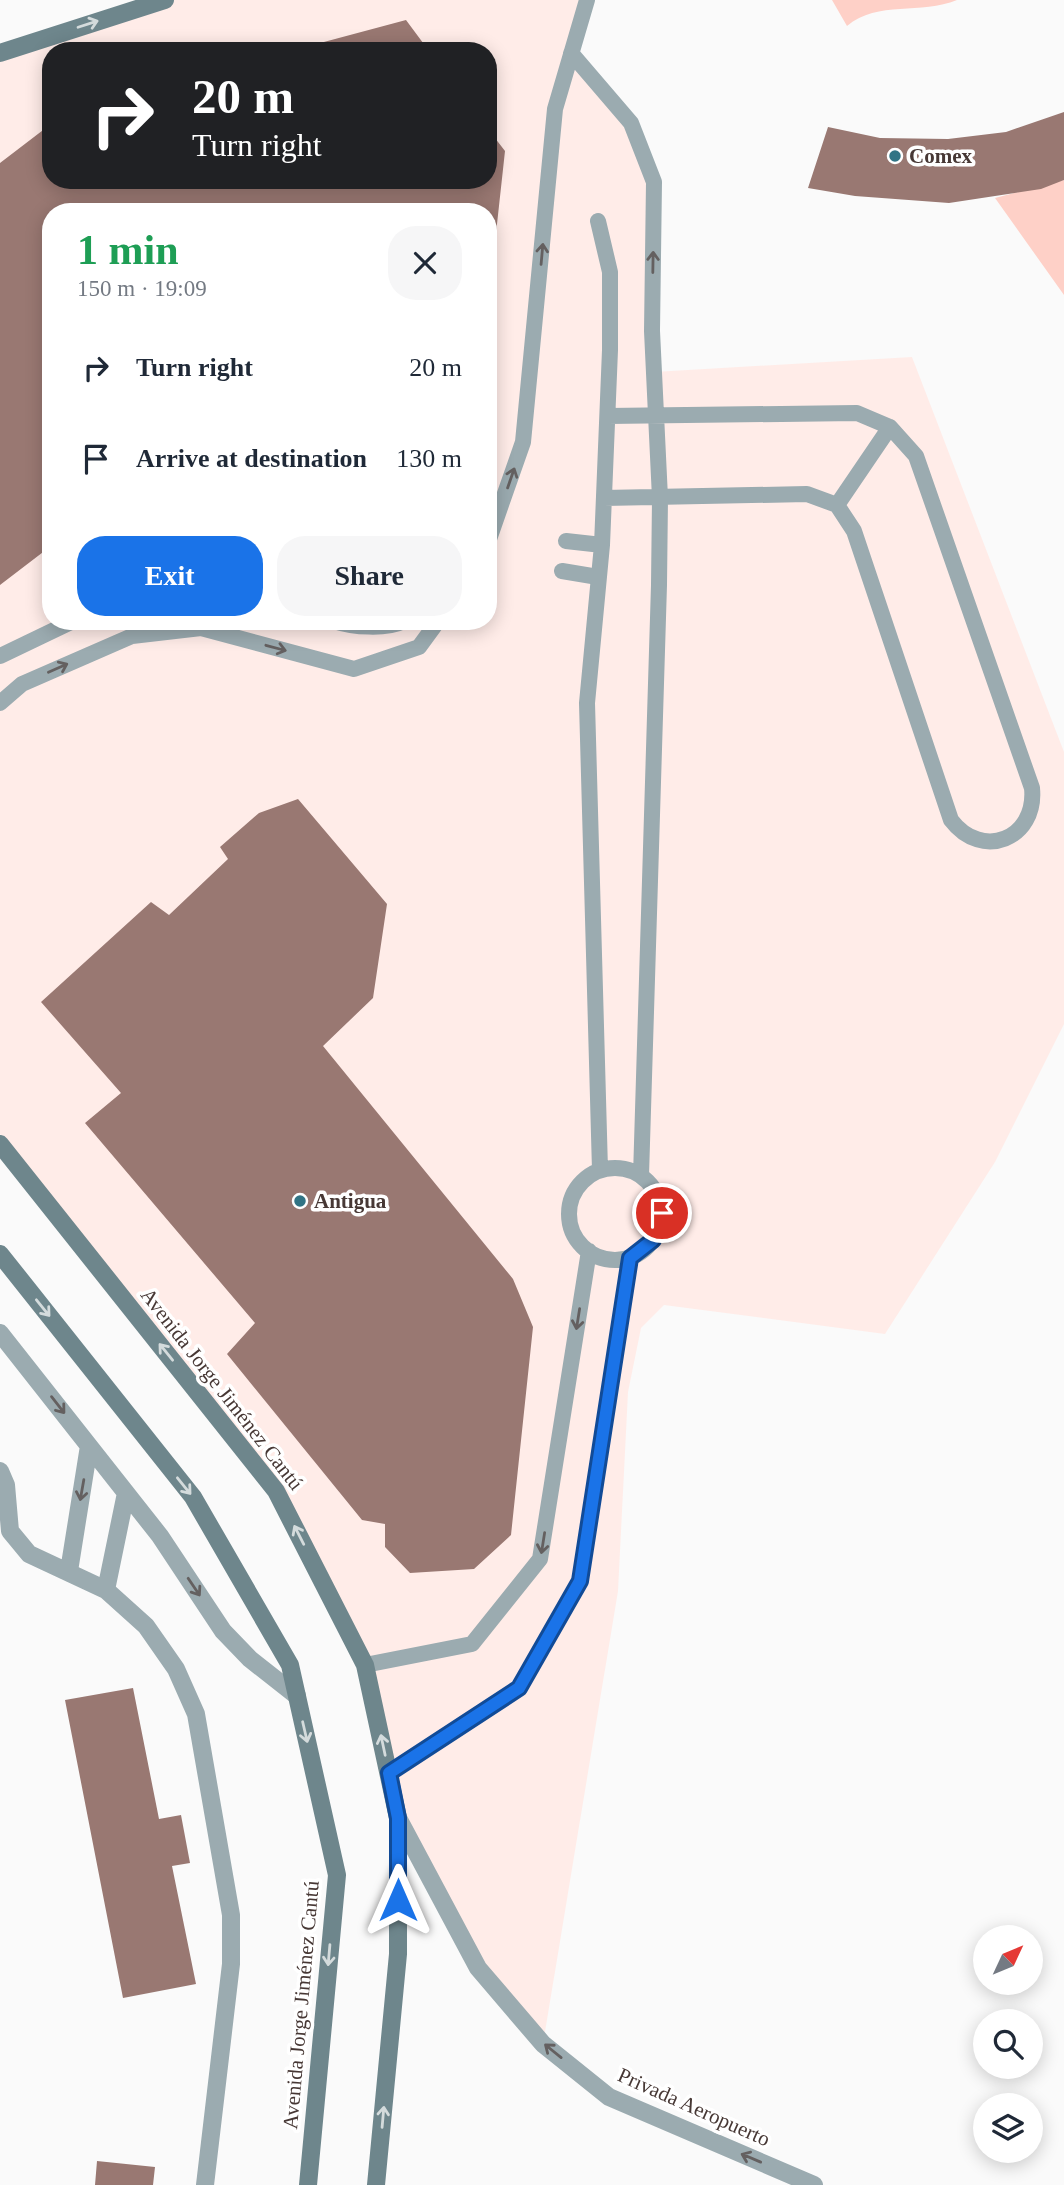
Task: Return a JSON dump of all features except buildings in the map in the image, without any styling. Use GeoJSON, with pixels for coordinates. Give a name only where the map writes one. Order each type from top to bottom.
{"type":"FeatureCollection","features":[{"type":"Feature","properties":{"kind":"main road"},"geometry":{"type":"LineString","coordinates":[[0,53],[165,0]]}},
{"type":"Feature","properties":{"kind":"main road"},"geometry":{"type":"LineString","coordinates":[[0,1135],[22,1171]]}},
{"type":"Feature","properties":{"kind":"main road","name":"Avenida Jorge Jiménez Cantú"},"geometry":{"type":"LineString","coordinates":[[0,1144],[276,1491],[365,1665],[398,1818],[398,1954],[376,2185]]}},
{"type":"Feature","properties":{"kind":"main road","name":"Avenida Jorge Jiménez Cantú"},"geometry":{"type":"LineString","coordinates":[[0,1254],[193,1497],[290,1665],[337,1875],[308,2185]]}},
{"type":"Feature","properties":{"kind":"street"},"geometry":{"type":"LineString","coordinates":[[0,1333],[160,1536],[223,1631],[250,1659],[297,1696]]}},
{"type":"Feature","properties":{"kind":"street"},"geometry":{"type":"LineString","coordinates":[[69,1571],[89,1446]]}},
{"type":"Feature","properties":{"kind":"street"},"geometry":{"type":"LineString","coordinates":[[0,1471],[6,1485],[10,1531],[29,1554],[106,1590],[146,1626],[176,1669],[195,1714],[231,1915],[231,1964],[205,2185]]}},
{"type":"Feature","properties":{"kind":"street"},"geometry":{"type":"LineString","coordinates":[[106,1590],[126,1493]]}},
{"type":"Feature","properties":{"kind":"street","name":"Privada Aeropuerto"},"geometry":{"type":"LineString","coordinates":[[398,1818],[478,1968],[543,2044],[609,2097],[814,2185]]}},
{"type":"Feature","properties":{"kind":"lane"},"geometry":{"type":"LineString","coordinates":[[497,516],[523,442],[555,109],[587,0]]}},
{"type":"Feature","properties":{"kind":"lane"},"geometry":{"type":"LineString","coordinates":[[571,53],[631,123],[654,182],[652,331],[660,498],[642,1176]]}},
{"type":"Feature","properties":{"kind":"lane"},"geometry":{"type":"LineString","coordinates":[[598,221],[610,272],[608,416],[602,545],[587,703],[600,1170]]}},
{"type":"Feature","properties":{"kind":"lane"},"geometry":{"type":"LineString","coordinates":[[604,498],[807,494],[836,505],[854,531],[951,820],[962,835],[980,842],[1012,834],[1027,823],[1034,806],[1032,788],[916,456],[890,426],[857,413],[608,416]]}},
{"type":"Feature","properties":{"kind":"lane"},"geometry":{"type":"LineString","coordinates":[[836,505],[890,426]]}},
{"type":"Feature","properties":{"kind":"lane"},"geometry":{"type":"LineString","coordinates":[[566,541],[602,545]]}},
{"type":"Feature","properties":{"kind":"lane"},"geometry":{"type":"LineString","coordinates":[[562,571],[598,577]]}},
{"type":"Feature","properties":{"kind":"lane"},"geometry":{"type":"LineString","coordinates":[[0,656],[54,630]]}},
{"type":"Feature","properties":{"kind":"lane"},"geometry":{"type":"LineString","coordinates":[[0,703],[22,684],[132,636],[184,630]]}},
{"type":"Feature","properties":{"kind":"lane"},"geometry":{"type":"LineString","coordinates":[[208,630],[354,669],[419,647],[431,630]]}},
{"type":"Feature","properties":{"kind":"lane"},"geometry":{"type":"LineString","coordinates":[[621,1168],[642,1176],[659,1198],[662,1213],[653,1240],[630,1258],[601,1258],[589,1251],[571,1228],[570,1200],[577,1187],[600,1170],[621,1168]]}},
{"type":"Feature","properties":{"kind":"lane"},"geometry":{"type":"LineString","coordinates":[[365,1665],[472,1644],[540,1559],[589,1251]]}},
{"type":"Feature","properties":{"kind":"lane"},"geometry":{"type":"LineString","coordinates":[[389,1773],[519,1688],[580,1581],[630,1258]]}},
{"type":"Feature","properties":{"kind":"shaded area"},"geometry":{"type":"Polygon","coordinates":[[[165,0],[587,0],[571,53],[631,123],[654,182],[654,372],[912,357],[1064,752],[1064,1024],[995,1162],[885,1334],[664,1305],[641,1328],[628,1392],[618,1591],[543,2044],[478,1968],[398,1818],[365,1665],[276,1491],[22,1171],[0,1134],[0,53],[165,0]]]}},
{"type":"Feature","properties":{"kind":"shaded area"},"geometry":{"type":"Polygon","coordinates":[[[832,0],[957,0],[929,7],[872,13],[847,26],[832,0]]]}},
{"type":"Feature","properties":{"kind":"shaded area"},"geometry":{"type":"Polygon","coordinates":[[[1064,180],[1064,295],[995,198],[1064,180]]]}},
{"type":"Feature","properties":{"kind":"place","name":"Comex"},"geometry":{"type":"Point","coordinates":[895,156]}},
{"type":"Feature","properties":{"kind":"place","name":"Antigua"},"geometry":{"type":"Point","coordinates":[300,1201]}},
{"type":"Feature","properties":{"kind":"route"},"geometry":{"type":"LineString","coordinates":[[398,1900],[398,1818],[389,1773],[519,1688],[580,1581],[630,1258],[643,1251],[653,1240],[662,1213]]}}]}
